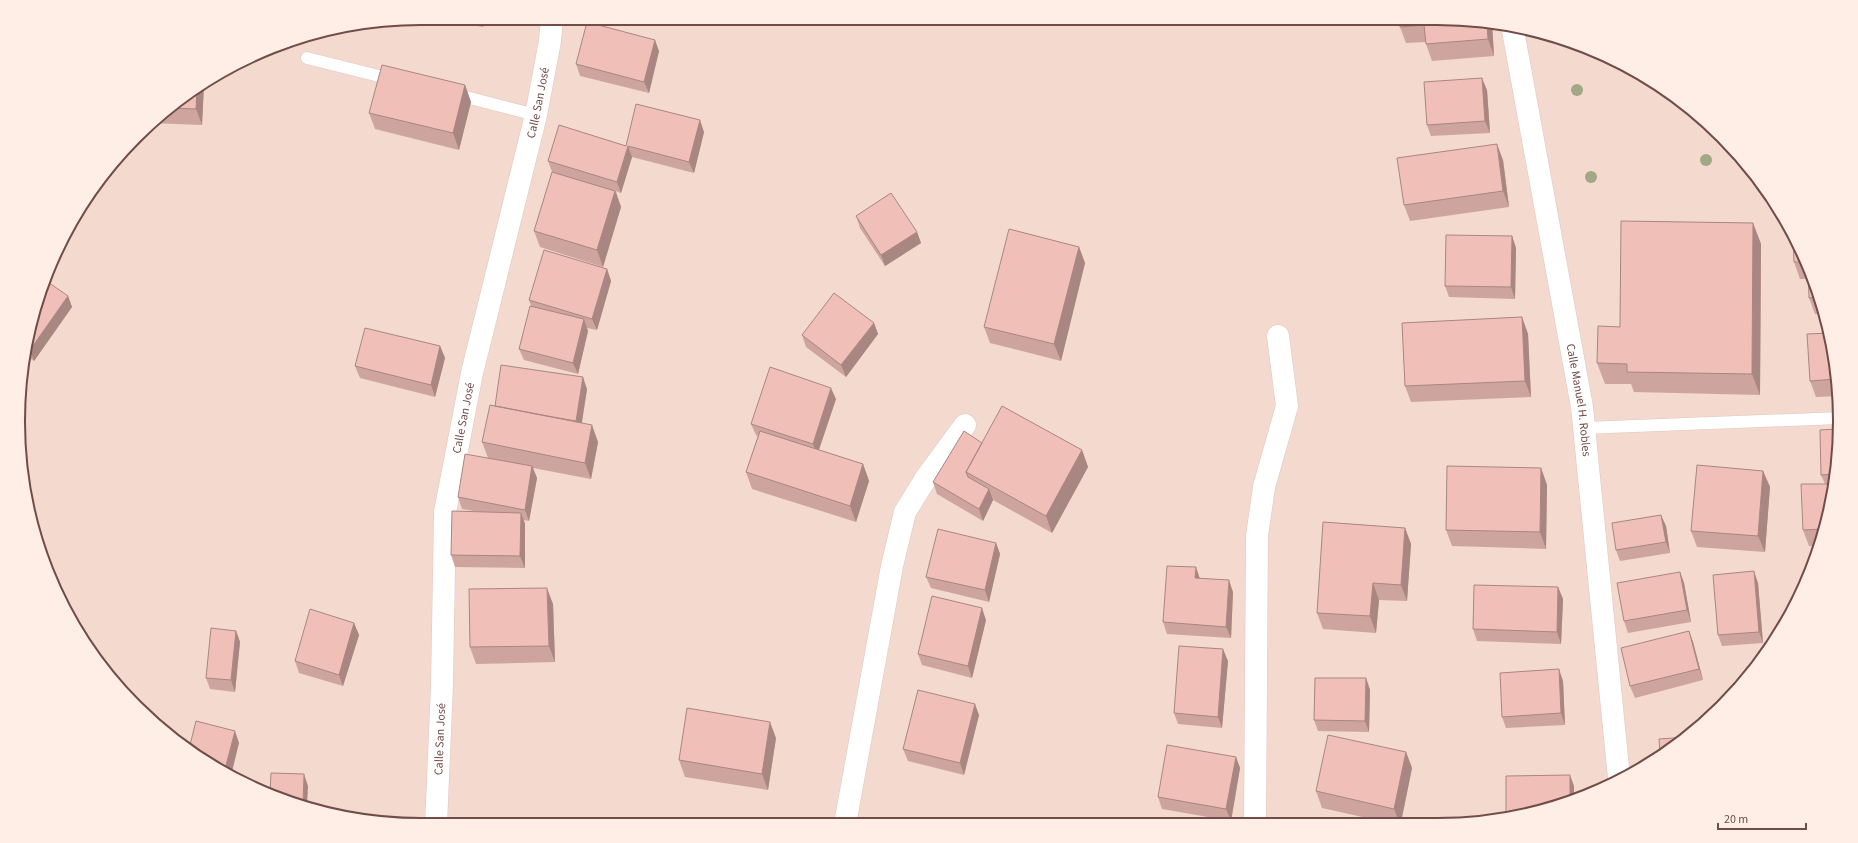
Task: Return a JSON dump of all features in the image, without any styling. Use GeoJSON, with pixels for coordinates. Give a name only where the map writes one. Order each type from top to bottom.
{"type":"FeatureCollection","features":[{"type":"Feature","properties":{"kind":"street","name":"Calle San José"},"geometry":{"type":"LineString","coordinates":[[436,818],[442,685],[445,512],[472,373],[536,114],[550,41],[551,25]]}},
{"type":"Feature","properties":{"kind":"street","name":"Calle Manuel H. Robles"},"geometry":{"type":"LineString","coordinates":[[1513,33],[1581,400],[1619,773]]}},
{"type":"Feature","properties":{"kind":"street"},"geometry":{"type":"LineString","coordinates":[[1255,818],[1257,536],[1264,487],[1287,406],[1278,336]]}},
{"type":"Feature","properties":{"kind":"street"},"geometry":{"type":"LineString","coordinates":[[847,818],[892,566],[904,512],[926,478],[965,425]]}},
{"type":"Feature","properties":{"kind":"lane"},"geometry":{"type":"LineString","coordinates":[[307,58],[406,82]]}},
{"type":"Feature","properties":{"kind":"lane"},"geometry":{"type":"LineString","coordinates":[[444,92],[536,114]]}},
{"type":"Feature","properties":{"kind":"lane"},"geometry":{"type":"LineString","coordinates":[[1584,428],[1833,418]]}},
{"type":"Feature","properties":{"kind":"shaded area"},"geometry":{"type":"Polygon","coordinates":[[[1436,25],[1488,28],[1514,33],[1564,46],[1588,55],[1635,78],[1657,92],[1698,123],[1717,141],[1735,160],[1766,201],[1780,223],[1803,270],[1812,294],[1825,344],[1830,370],[1833,422],[1830,473],[1825,499],[1812,549],[1803,573],[1780,620],[1751,663],[1717,702],[1678,736],[1635,765],[1588,788],[1539,804],[1488,815],[1436,818],[422,818],[370,815],[344,810],[294,797],[270,788],[223,765],[180,736],[160,720],[123,683],[92,642],[78,620],[55,573],[46,549],[33,499],[28,473],[25,422],[28,370],[46,294],[55,270],[78,223],[107,180],[123,160],[160,123],[201,92],[223,78],[270,55],[294,46],[344,33],[370,28],[396,26],[1436,25]]]}},
{"type":"Feature","properties":{"kind":"building"},"geometry":{"type":"Polygon","coordinates":[[[586,25],[598,25],[655,40],[644,82],[576,64],[586,25]]]}},
{"type":"Feature","properties":{"kind":"building"},"geometry":{"type":"Polygon","coordinates":[[[1400,25],[1424,25],[1400,27],[1400,25]]]}},
{"type":"Feature","properties":{"kind":"building"},"geometry":{"type":"Polygon","coordinates":[[[1424,25],[1487,28],[1488,39],[1426,44],[1424,25]]]}},
{"type":"Feature","properties":{"kind":"building"},"geometry":{"type":"Polygon","coordinates":[[[382,65],[465,85],[453,133],[369,113],[382,65]]]}},
{"type":"Feature","properties":{"kind":"building"},"geometry":{"type":"Polygon","coordinates":[[[1482,78],[1485,121],[1427,125],[1424,82],[1482,78]]]}},
{"type":"Feature","properties":{"kind":"building"},"geometry":{"type":"Polygon","coordinates":[[[197,95],[196,109],[178,108],[197,95]]]}},
{"type":"Feature","properties":{"kind":"building"},"geometry":{"type":"Polygon","coordinates":[[[636,104],[700,120],[689,162],[628,146],[617,182],[548,161],[559,125],[626,146],[636,104]]]}},
{"type":"Feature","properties":{"kind":"building"},"geometry":{"type":"Polygon","coordinates":[[[1497,144],[1503,191],[1404,205],[1397,158],[1497,144]]]}},
{"type":"Feature","properties":{"kind":"building"},"geometry":{"type":"Polygon","coordinates":[[[552,172],[615,191],[597,250],[534,231],[552,172]]]}},
{"type":"Feature","properties":{"kind":"building"},"geometry":{"type":"Polygon","coordinates":[[[891,193],[917,232],[881,255],[856,216],[891,193]]]}},
{"type":"Feature","properties":{"kind":"building"},"geometry":{"type":"Polygon","coordinates":[[[1621,221],[1753,223],[1752,374],[1627,372],[1627,364],[1597,363],[1598,326],[1620,327],[1621,221]]]}},
{"type":"Feature","properties":{"kind":"building"},"geometry":{"type":"Polygon","coordinates":[[[1009,229],[1079,247],[1054,344],[984,327],[1009,229]]]}},
{"type":"Feature","properties":{"kind":"building"},"geometry":{"type":"Polygon","coordinates":[[[1446,235],[1512,236],[1511,287],[1445,286],[1446,235]]]}},
{"type":"Feature","properties":{"kind":"building"},"geometry":{"type":"Polygon","coordinates":[[[1794,249],[1799,262],[1794,262],[1794,249]]]}},
{"type":"Feature","properties":{"kind":"building"},"geometry":{"type":"Polygon","coordinates":[[[544,250],[607,269],[592,319],[529,300],[544,250]]]}},
{"type":"Feature","properties":{"kind":"building"},"geometry":{"type":"Polygon","coordinates":[[[50,283],[68,296],[33,346],[50,283]]]}},
{"type":"Feature","properties":{"kind":"building"},"geometry":{"type":"Polygon","coordinates":[[[1809,285],[1813,298],[1809,298],[1809,285]]]}},
{"type":"Feature","properties":{"kind":"building"},"geometry":{"type":"Polygon","coordinates":[[[834,293],[874,323],[841,365],[802,335],[834,293]]]}},
{"type":"Feature","properties":{"kind":"building"},"geometry":{"type":"Polygon","coordinates":[[[530,306],[584,319],[573,363],[519,349],[530,306]]]}},
{"type":"Feature","properties":{"kind":"building"},"geometry":{"type":"Polygon","coordinates":[[[1522,317],[1525,381],[1405,386],[1402,323],[1522,317]]]}},
{"type":"Feature","properties":{"kind":"building"},"geometry":{"type":"Polygon","coordinates":[[[365,328],[440,346],[431,385],[355,366],[365,328]]]}},
{"type":"Feature","properties":{"kind":"building"},"geometry":{"type":"Polygon","coordinates":[[[1822,333],[1831,379],[1810,381],[1807,334],[1822,333]]]}},
{"type":"Feature","properties":{"kind":"building"},"geometry":{"type":"Polygon","coordinates":[[[501,365],[583,377],[576,421],[495,406],[501,365]]]}},
{"type":"Feature","properties":{"kind":"building"},"geometry":{"type":"Polygon","coordinates":[[[770,367],[831,388],[813,444],[751,424],[770,367]]]}},
{"type":"Feature","properties":{"kind":"building"},"geometry":{"type":"Polygon","coordinates":[[[490,405],[592,425],[585,463],[482,442],[490,405]]]}},
{"type":"Feature","properties":{"kind":"building"},"geometry":{"type":"Polygon","coordinates":[[[1002,406],[1082,450],[1046,516],[966,472],[1002,406]]]}},
{"type":"Feature","properties":{"kind":"building"},"geometry":{"type":"Polygon","coordinates":[[[1833,429],[1830,474],[1821,475],[1820,430],[1833,429]]]}},
{"type":"Feature","properties":{"kind":"building"},"geometry":{"type":"Polygon","coordinates":[[[760,431],[863,464],[850,506],[746,472],[760,431]]]}},
{"type":"Feature","properties":{"kind":"building"},"geometry":{"type":"Polygon","coordinates":[[[964,431],[982,443],[966,472],[968,477],[989,489],[979,509],[933,482],[964,431]]]}},
{"type":"Feature","properties":{"kind":"building"},"geometry":{"type":"Polygon","coordinates":[[[465,454],[532,466],[525,510],[458,497],[465,454]]]}},
{"type":"Feature","properties":{"kind":"building"},"geometry":{"type":"Polygon","coordinates":[[[1697,465],[1763,471],[1758,536],[1691,531],[1697,465]]]}},
{"type":"Feature","properties":{"kind":"building"},"geometry":{"type":"Polygon","coordinates":[[[1447,466],[1541,468],[1540,532],[1446,530],[1447,466]]]}},
{"type":"Feature","properties":{"kind":"building"},"geometry":{"type":"Polygon","coordinates":[[[1801,484],[1828,484],[1818,529],[1803,530],[1801,484]]]}},
{"type":"Feature","properties":{"kind":"building"},"geometry":{"type":"Polygon","coordinates":[[[452,511],[521,513],[520,556],[451,555],[452,511]]]}},
{"type":"Feature","properties":{"kind":"building"},"geometry":{"type":"Polygon","coordinates":[[[1661,515],[1666,542],[1616,550],[1612,523],[1661,515]]]}},
{"type":"Feature","properties":{"kind":"building"},"geometry":{"type":"Polygon","coordinates":[[[1323,522],[1405,528],[1401,585],[1373,583],[1370,616],[1317,613],[1323,522]]]}},
{"type":"Feature","properties":{"kind":"building"},"geometry":{"type":"Polygon","coordinates":[[[938,529],[996,543],[985,590],[926,577],[938,529]]]}},
{"type":"Feature","properties":{"kind":"building"},"geometry":{"type":"Polygon","coordinates":[[[1167,566],[1196,567],[1195,578],[1229,580],[1226,627],[1163,622],[1167,566]]]}},
{"type":"Feature","properties":{"kind":"building"},"geometry":{"type":"Polygon","coordinates":[[[1754,571],[1759,632],[1718,635],[1713,575],[1754,571]]]}},
{"type":"Feature","properties":{"kind":"building"},"geometry":{"type":"Polygon","coordinates":[[[1680,572],[1687,610],[1624,621],[1617,583],[1680,572]]]}},
{"type":"Feature","properties":{"kind":"building"},"geometry":{"type":"Polygon","coordinates":[[[1474,585],[1558,587],[1557,632],[1473,629],[1474,585]]]}},
{"type":"Feature","properties":{"kind":"building"},"geometry":{"type":"Polygon","coordinates":[[[547,588],[549,646],[470,647],[469,589],[547,588]]]}},
{"type":"Feature","properties":{"kind":"building"},"geometry":{"type":"Polygon","coordinates":[[[932,596],[982,608],[968,666],[918,654],[932,596]]]}},
{"type":"Feature","properties":{"kind":"building"},"geometry":{"type":"Polygon","coordinates":[[[310,609],[354,623],[339,675],[295,661],[310,609]]]}},
{"type":"Feature","properties":{"kind":"building"},"geometry":{"type":"Polygon","coordinates":[[[211,628],[236,631],[231,680],[206,678],[211,628]]]}},
{"type":"Feature","properties":{"kind":"building"},"geometry":{"type":"Polygon","coordinates":[[[1689,631],[1699,669],[1630,686],[1621,648],[1689,631]]]}},
{"type":"Feature","properties":{"kind":"building"},"geometry":{"type":"Polygon","coordinates":[[[1179,646],[1223,649],[1218,717],[1174,713],[1179,646]]]}},
{"type":"Feature","properties":{"kind":"building"},"geometry":{"type":"Polygon","coordinates":[[[1559,669],[1561,713],[1502,717],[1500,673],[1559,669]]]}},
{"type":"Feature","properties":{"kind":"building"},"geometry":{"type":"Polygon","coordinates":[[[1315,678],[1366,678],[1365,721],[1314,720],[1315,678]]]}},
{"type":"Feature","properties":{"kind":"building"},"geometry":{"type":"Polygon","coordinates":[[[918,690],[975,704],[960,763],[903,749],[918,690]]]}},
{"type":"Feature","properties":{"kind":"building"},"geometry":{"type":"Polygon","coordinates":[[[687,708],[770,722],[762,774],[679,760],[687,708]]]}},
{"type":"Feature","properties":{"kind":"building"},"geometry":{"type":"Polygon","coordinates":[[[196,721],[235,731],[226,766],[190,743],[196,721]]]}},
{"type":"Feature","properties":{"kind":"building"},"geometry":{"type":"Polygon","coordinates":[[[1328,735],[1406,752],[1394,809],[1316,791],[1328,735]]]}},
{"type":"Feature","properties":{"kind":"building"},"geometry":{"type":"Polygon","coordinates":[[[1675,738],[1660,749],[1659,739],[1675,738]]]}},
{"type":"Feature","properties":{"kind":"building"},"geometry":{"type":"Polygon","coordinates":[[[1167,745],[1236,757],[1226,809],[1158,797],[1167,745]]]}},
{"type":"Feature","properties":{"kind":"building"},"geometry":{"type":"Polygon","coordinates":[[[271,773],[304,774],[303,800],[270,788],[271,773]]]}},
{"type":"Feature","properties":{"kind":"building"},"geometry":{"type":"Polygon","coordinates":[[[1570,775],[1570,795],[1506,812],[1506,776],[1570,775]]]}}]}
